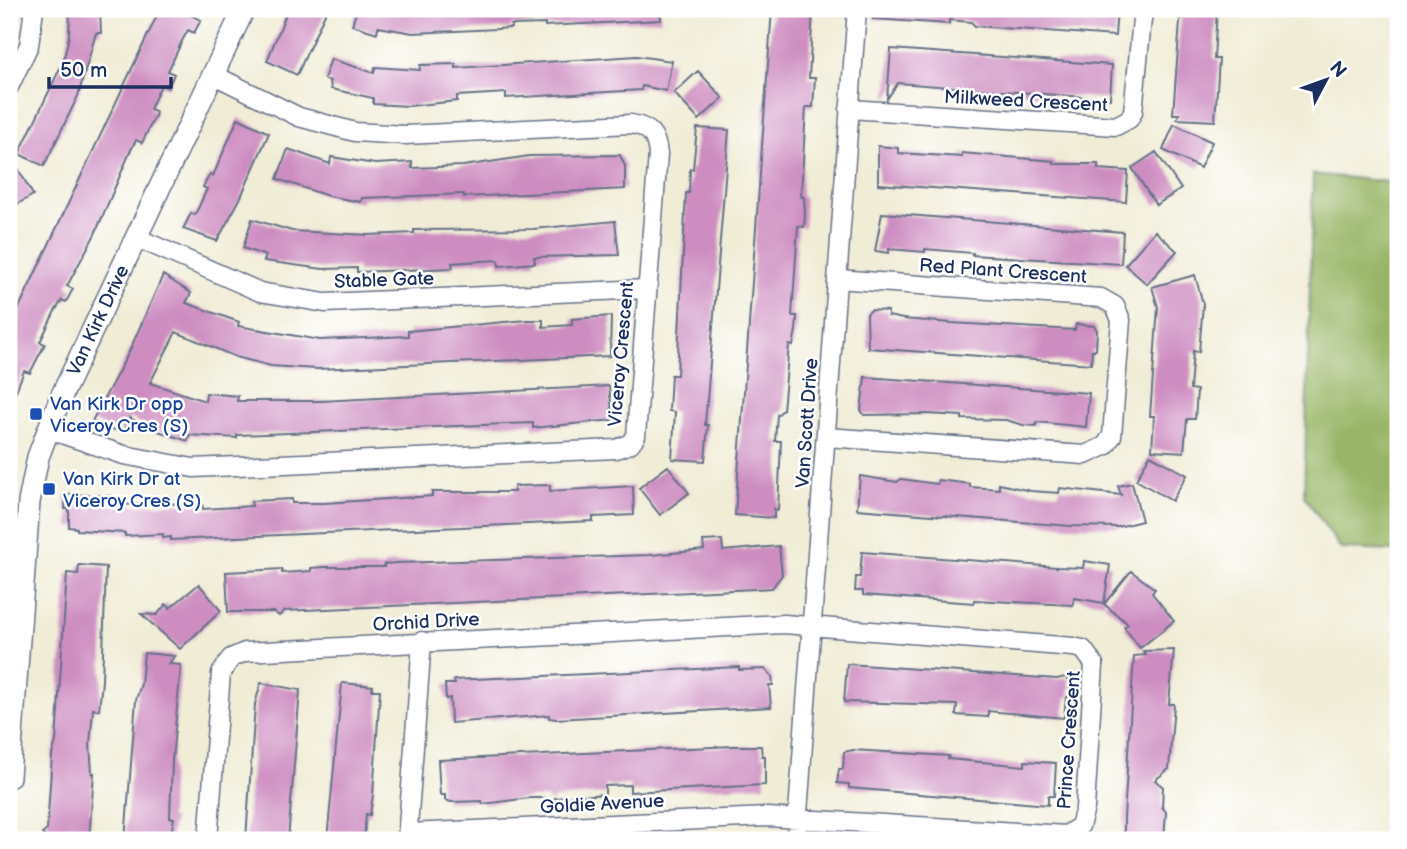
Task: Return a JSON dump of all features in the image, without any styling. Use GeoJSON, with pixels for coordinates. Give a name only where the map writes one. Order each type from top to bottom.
{"type":"FeatureCollection","features":[{"type":"Feature","properties":{"kind":"street"},"geometry":{"type":"LineString","coordinates":[[9,88],[29,46],[34,9]]}},
{"type":"Feature","properties":{"kind":"street","name":"Van Kirk Drive"},"geometry":{"type":"LineString","coordinates":[[9,777],[14,648],[29,502],[47,429],[244,9]]}},
{"type":"Feature","properties":{"kind":"street","name":"Van Scott Drive"},"geometry":{"type":"LineString","coordinates":[[796,840],[857,9]]}},
{"type":"Feature","properties":{"kind":"street","name":"Milkweed Crescent"},"geometry":{"type":"LineString","coordinates":[[849,108],[1116,126],[1133,112],[1143,9]]}},
{"type":"Feature","properties":{"kind":"street","name":"Viceroy Crescent"},"geometry":{"type":"LineString","coordinates":[[47,429],[124,455],[193,468],[616,449],[636,436],[658,154],[653,134],[643,126],[405,135],[355,132],[299,117],[214,75]]}},
{"type":"Feature","properties":{"kind":"street","name":"Stable Gate"},"geometry":{"type":"LineString","coordinates":[[135,237],[252,289],[312,301],[647,289]]}},
{"type":"Feature","properties":{"kind":"street","name":"Red Plant Crescent"},"geometry":{"type":"LineString","coordinates":[[826,436],[1085,455],[1105,446],[1112,436],[1121,320],[1115,306],[1101,298],[837,279]]}},
{"type":"Feature","properties":{"kind":"street","name":"Orchid Drive"},"geometry":{"type":"LineString","coordinates":[[208,840],[220,673],[231,658],[245,652],[784,624],[811,626]]}},
{"type":"Feature","properties":{"kind":"street","name":"Prince Crescent"},"geometry":{"type":"LineString","coordinates":[[798,817],[1052,835],[1072,833],[1083,821],[1096,675],[1090,656],[1073,646],[811,626]]}},
{"type":"Feature","properties":{"kind":"street"},"geometry":{"type":"LineString","coordinates":[[407,837],[422,641]]}},
{"type":"Feature","properties":{"kind":"street","name":"Goldie Avenue"},"geometry":{"type":"LineString","coordinates":[[407,837],[798,817]]}},
{"type":"Feature","properties":{"kind":"green space"},"geometry":{"type":"Polygon","coordinates":[[[1313,174],[1398,183],[1398,551],[1341,549],[1304,496],[1313,174]]]}},
{"type":"Feature","properties":{"kind":"building"},"geometry":{"type":"Polygon","coordinates":[[[70,9],[100,9],[101,33],[96,33],[78,96],[44,166],[19,154],[63,62],[69,36],[70,9]]]}},
{"type":"Feature","properties":{"kind":"building"},"geometry":{"type":"Polygon","coordinates":[[[160,9],[178,9],[201,20],[194,33],[188,30],[182,41],[168,71],[174,74],[168,88],[161,85],[150,109],[156,112],[155,116],[142,143],[136,140],[130,152],[95,234],[67,286],[73,289],[66,302],[62,300],[54,313],[40,342],[45,344],[30,373],[24,371],[9,409],[9,333],[16,314],[160,9]]]}},
{"type":"Feature","properties":{"kind":"building"},"geometry":{"type":"Polygon","coordinates":[[[288,9],[327,9],[297,75],[267,61],[288,9]]]}},
{"type":"Feature","properties":{"kind":"building"},"geometry":{"type":"Polygon","coordinates":[[[357,9],[660,9],[661,20],[545,26],[511,25],[511,28],[413,33],[378,27],[377,33],[352,25],[357,9]]]}},
{"type":"Feature","properties":{"kind":"building"},"geometry":{"type":"Polygon","coordinates":[[[772,9],[813,9],[809,78],[815,78],[813,107],[806,107],[801,197],[804,197],[805,214],[804,227],[798,226],[792,316],[797,316],[796,330],[793,346],[789,345],[783,410],[777,415],[775,441],[781,441],[778,510],[774,509],[774,518],[735,515],[772,9]]]}},
{"type":"Feature","properties":{"kind":"building"},"geometry":{"type":"Polygon","coordinates":[[[873,9],[1117,9],[1115,36],[975,26],[971,22],[949,20],[949,24],[873,19],[873,9]]]}},
{"type":"Feature","properties":{"kind":"building"},"geometry":{"type":"Polygon","coordinates":[[[1181,9],[1217,9],[1214,59],[1219,59],[1215,121],[1177,119],[1179,114],[1173,114],[1181,9]]]}},
{"type":"Feature","properties":{"kind":"building"},"geometry":{"type":"Polygon","coordinates":[[[891,49],[1112,65],[1110,99],[898,83],[887,99],[891,49]]]}},
{"type":"Feature","properties":{"kind":"building"},"geometry":{"type":"Polygon","coordinates":[[[637,56],[672,61],[666,91],[642,86],[641,90],[506,98],[506,93],[457,96],[457,101],[409,106],[373,104],[373,98],[331,89],[330,81],[324,79],[331,59],[374,73],[375,67],[420,70],[420,65],[456,64],[456,68],[637,56]]]}},
{"type":"Feature","properties":{"kind":"building"},"geometry":{"type":"Polygon","coordinates":[[[698,71],[723,98],[699,120],[674,93],[698,71]]]}},
{"type":"Feature","properties":{"kind":"building"},"geometry":{"type":"Polygon","coordinates":[[[238,118],[269,133],[240,199],[217,241],[183,229],[191,213],[195,215],[207,189],[203,187],[210,174],[213,176],[238,118]]]}},
{"type":"Feature","properties":{"kind":"building"},"geometry":{"type":"Polygon","coordinates":[[[1174,124],[1212,142],[1200,168],[1163,150],[1174,124]]]}},
{"type":"Feature","properties":{"kind":"building"},"geometry":{"type":"Polygon","coordinates":[[[697,128],[729,130],[705,425],[708,425],[705,461],[672,459],[675,412],[669,411],[671,375],[677,375],[686,193],[689,193],[697,128]]]}},
{"type":"Feature","properties":{"kind":"building"},"geometry":{"type":"Polygon","coordinates":[[[878,146],[898,148],[898,153],[962,157],[962,153],[1054,161],[1054,164],[1098,164],[1098,169],[1128,171],[1126,202],[878,184],[878,146]]]}},
{"type":"Feature","properties":{"kind":"building"},"geometry":{"type":"Polygon","coordinates":[[[288,149],[330,164],[331,157],[375,164],[412,162],[412,168],[463,166],[529,156],[620,155],[625,166],[625,189],[464,197],[464,194],[362,198],[361,202],[328,196],[277,179],[288,149]]]}},
{"type":"Feature","properties":{"kind":"building"},"geometry":{"type":"Polygon","coordinates":[[[1156,152],[1181,189],[1156,205],[1132,168],[1156,152]]]}},
{"type":"Feature","properties":{"kind":"building"},"geometry":{"type":"Polygon","coordinates":[[[9,153],[33,195],[9,209],[9,153]]]}},
{"type":"Feature","properties":{"kind":"building"},"geometry":{"type":"Polygon","coordinates":[[[882,213],[1123,232],[1121,264],[972,255],[973,253],[925,249],[925,252],[889,249],[889,253],[875,251],[882,213]]]}},
{"type":"Feature","properties":{"kind":"building"},"geometry":{"type":"Polygon","coordinates":[[[252,219],[292,231],[368,235],[414,233],[414,230],[533,229],[615,221],[619,255],[534,257],[535,263],[499,266],[498,260],[452,263],[453,268],[357,272],[357,268],[323,269],[264,261],[266,256],[243,248],[252,219]]]}},
{"type":"Feature","properties":{"kind":"building"},"geometry":{"type":"Polygon","coordinates":[[[1155,231],[1177,251],[1147,284],[1125,265],[1155,231]]]}},
{"type":"Feature","properties":{"kind":"building"},"geometry":{"type":"Polygon","coordinates":[[[163,275],[191,293],[186,303],[239,322],[238,326],[320,340],[408,336],[408,331],[526,320],[543,320],[543,327],[572,325],[572,319],[611,316],[610,356],[317,369],[271,366],[236,357],[176,332],[150,383],[205,401],[206,393],[238,396],[237,401],[321,401],[609,386],[613,420],[533,428],[533,423],[237,435],[237,438],[189,435],[188,441],[152,429],[130,418],[124,431],[109,429],[92,421],[129,352],[163,275]]]}},
{"type":"Feature","properties":{"kind":"building"},"geometry":{"type":"Polygon","coordinates":[[[1195,275],[1203,304],[1199,352],[1193,351],[1190,389],[1197,390],[1195,419],[1187,419],[1184,452],[1152,450],[1154,416],[1150,416],[1158,307],[1152,287],[1195,275]]]}},
{"type":"Feature","properties":{"kind":"building"},"geometry":{"type":"Polygon","coordinates":[[[871,310],[888,311],[888,316],[903,319],[951,323],[1075,330],[1076,324],[1094,326],[1097,330],[1096,350],[1092,350],[1091,364],[868,348],[867,314],[871,310]]]}},
{"type":"Feature","properties":{"kind":"building"},"geometry":{"type":"Polygon","coordinates":[[[865,377],[1089,393],[1086,427],[1037,422],[1036,426],[1023,425],[1006,420],[962,419],[962,416],[927,414],[864,415],[861,410],[865,377]]]}},
{"type":"Feature","properties":{"kind":"building"},"geometry":{"type":"Polygon","coordinates":[[[1150,455],[1187,475],[1172,501],[1136,480],[1150,455]]]}},
{"type":"Feature","properties":{"kind":"building"},"geometry":{"type":"Polygon","coordinates":[[[668,466],[689,493],[660,515],[639,488],[668,466]]]}},
{"type":"Feature","properties":{"kind":"building"},"geometry":{"type":"Polygon","coordinates":[[[860,476],[897,482],[901,479],[937,484],[938,480],[970,484],[970,487],[999,489],[999,484],[1031,491],[1059,493],[1060,488],[1121,495],[1118,486],[1132,483],[1142,521],[1118,527],[1071,526],[857,509],[860,476]]]}},
{"type":"Feature","properties":{"kind":"building"},"geometry":{"type":"Polygon","coordinates":[[[550,485],[550,491],[633,486],[634,515],[593,517],[593,521],[171,540],[171,537],[163,538],[163,534],[125,536],[125,533],[77,530],[69,527],[69,509],[65,509],[66,494],[111,496],[110,505],[202,503],[203,509],[252,506],[251,501],[292,499],[292,503],[324,503],[432,496],[432,492],[514,492],[514,486],[550,485]]]}},
{"type":"Feature","properties":{"kind":"building"},"geometry":{"type":"Polygon","coordinates":[[[722,540],[723,551],[779,546],[782,575],[772,588],[284,611],[279,616],[274,612],[228,612],[226,572],[282,569],[282,573],[311,571],[311,568],[324,567],[384,567],[384,564],[396,563],[650,555],[704,550],[703,541],[722,540]]]}},
{"type":"Feature","properties":{"kind":"building"},"geometry":{"type":"Polygon","coordinates":[[[862,552],[1057,567],[1083,568],[1084,561],[1110,565],[1104,603],[1074,598],[1073,605],[974,600],[974,603],[863,595],[863,591],[855,591],[856,577],[860,577],[862,552]]]}},
{"type":"Feature","properties":{"kind":"building"},"geometry":{"type":"Polygon","coordinates":[[[79,565],[106,567],[102,681],[99,710],[93,709],[90,744],[94,773],[89,840],[49,840],[42,834],[47,830],[52,755],[56,741],[67,573],[78,574],[79,565]]]}},
{"type":"Feature","properties":{"kind":"building"},"geometry":{"type":"Polygon","coordinates":[[[1131,571],[1155,589],[1152,593],[1174,621],[1140,648],[1124,627],[1128,624],[1104,604],[1131,571]]]}},
{"type":"Feature","properties":{"kind":"building"},"geometry":{"type":"Polygon","coordinates":[[[199,584],[221,611],[180,649],[141,614],[157,615],[166,604],[170,608],[199,584]]]}},
{"type":"Feature","properties":{"kind":"building"},"geometry":{"type":"Polygon","coordinates":[[[1174,650],[1169,704],[1174,704],[1169,769],[1155,780],[1163,787],[1162,807],[1166,812],[1164,840],[1124,839],[1134,656],[1146,655],[1143,651],[1174,650]]]}},
{"type":"Feature","properties":{"kind":"building"},"geometry":{"type":"Polygon","coordinates":[[[144,653],[175,656],[168,664],[181,665],[172,761],[170,818],[174,818],[170,840],[125,840],[136,700],[141,684],[144,653]]]}},
{"type":"Feature","properties":{"kind":"building"},"geometry":{"type":"Polygon","coordinates":[[[847,664],[1057,679],[1065,677],[1070,682],[1069,697],[1066,697],[1064,718],[988,711],[988,717],[956,715],[957,705],[844,702],[847,664]]]}},
{"type":"Feature","properties":{"kind":"building"},"geometry":{"type":"Polygon","coordinates":[[[739,667],[739,670],[765,669],[772,676],[773,685],[769,685],[771,707],[556,719],[549,718],[549,715],[451,723],[450,698],[446,699],[445,684],[455,684],[454,680],[739,667]]]}},
{"type":"Feature","properties":{"kind":"building"},"geometry":{"type":"Polygon","coordinates":[[[261,683],[300,690],[288,840],[246,840],[255,704],[261,683]]]}},
{"type":"Feature","properties":{"kind":"building"},"geometry":{"type":"Polygon","coordinates":[[[342,683],[373,686],[372,690],[380,690],[373,795],[370,815],[366,814],[364,840],[327,840],[342,683]]]}},
{"type":"Feature","properties":{"kind":"building"},"geometry":{"type":"Polygon","coordinates":[[[761,746],[762,756],[765,756],[765,785],[630,792],[630,785],[605,786],[605,794],[555,798],[551,802],[546,798],[530,798],[483,804],[482,801],[451,802],[445,800],[445,795],[440,795],[438,760],[761,746]]]}},
{"type":"Feature","properties":{"kind":"building"},"geometry":{"type":"Polygon","coordinates":[[[853,750],[949,756],[948,759],[1025,766],[1025,761],[1056,763],[1054,796],[1048,796],[1048,805],[849,788],[849,784],[837,783],[839,769],[843,769],[844,752],[853,750]]]}},
{"type":"Feature","properties":{"kind":"place","name":"Van Kirk Dr opp Viceroy Cres (S)"},"geometry":{"type":"Point","coordinates":[36,414]}},
{"type":"Feature","properties":{"kind":"place","name":"Van Kirk Dr at Viceroy Cres (S)"},"geometry":{"type":"Point","coordinates":[49,489]}}]}
